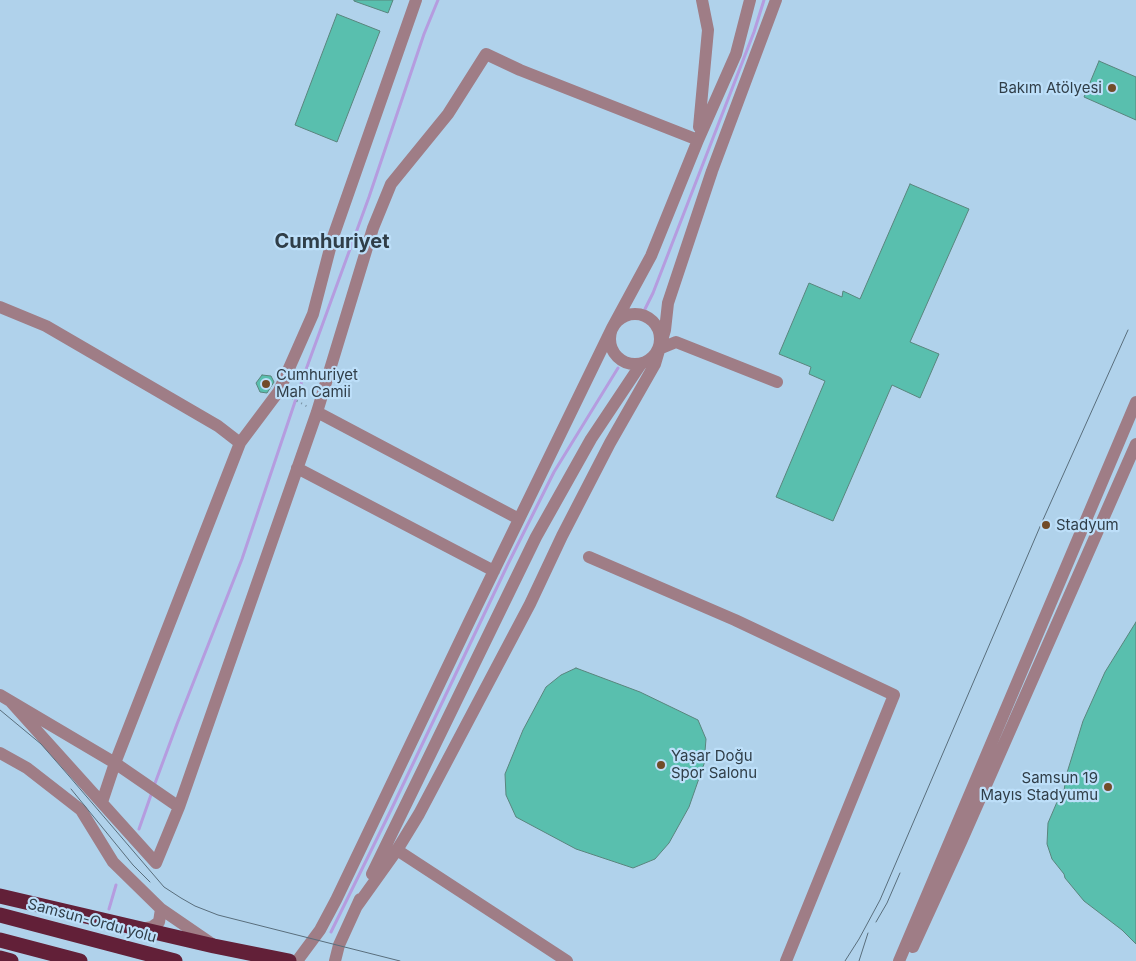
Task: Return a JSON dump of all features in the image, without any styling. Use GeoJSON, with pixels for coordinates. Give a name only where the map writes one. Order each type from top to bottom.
{"type":"FeatureCollection","features":[{"type":"Feature","properties":{"kind":"highway"},"geometry":{"type":"LineString","coordinates":[[0,896],[142,929],[225,952],[289,961]]}},
{"type":"Feature","properties":{"kind":"highway","name":"Samsun-Ordu yolu"},"geometry":{"type":"LineString","coordinates":[[0,915],[175,961]]}},
{"type":"Feature","properties":{"kind":"highway"},"geometry":{"type":"LineString","coordinates":[[0,940],[80,961]]}},
{"type":"Feature","properties":{"kind":"highway"},"geometry":{"type":"LineString","coordinates":[[0,958],[11,961]]}},
{"type":"Feature","properties":{"kind":"street"},"geometry":{"type":"LineString","coordinates":[[102,802],[115,763],[240,443],[279,391],[313,314],[333,237],[416,0]]}},
{"type":"Feature","properties":{"kind":"street"},"geometry":{"type":"LineString","coordinates":[[698,140],[708,30],[702,0]]}},
{"type":"Feature","properties":{"kind":"street"},"geometry":{"type":"LineString","coordinates":[[297,961],[320,930],[336,900],[612,328],[651,256],[698,140],[736,54],[750,0]]}},
{"type":"Feature","properties":{"kind":"street"},"geometry":{"type":"LineString","coordinates":[[357,906],[398,850],[419,814],[530,604],[562,536],[610,443],[654,364],[665,330],[668,304],[712,171],[776,0]]}},
{"type":"Feature","properties":{"kind":"street"},"geometry":{"type":"LineString","coordinates":[[6,698],[156,863],[179,808],[317,412],[373,228],[391,184],[448,114],[486,54],[520,70],[698,140]]}},
{"type":"Feature","properties":{"kind":"street"},"geometry":{"type":"LineString","coordinates":[[0,307],[46,326],[218,426],[240,443]]}},
{"type":"Feature","properties":{"kind":"street"},"geometry":{"type":"LineString","coordinates":[[633,313],[642,314],[656,324],[660,332],[659,349],[655,356],[641,364],[625,362],[618,358],[610,344],[612,328],[617,320],[624,316],[633,313]]}},
{"type":"Feature","properties":{"kind":"street"},"geometry":{"type":"LineString","coordinates":[[659,349],[676,342],[777,382]]}},
{"type":"Feature","properties":{"kind":"street"},"geometry":{"type":"LineString","coordinates":[[335,961],[339,945],[357,906],[536,537],[591,439],[641,364]]}},
{"type":"Feature","properties":{"kind":"street"},"geometry":{"type":"LineString","coordinates":[[899,961],[1136,402]]}},
{"type":"Feature","properties":{"kind":"street"},"geometry":{"type":"LineString","coordinates":[[317,412],[519,519]]}},
{"type":"Feature","properties":{"kind":"street"},"geometry":{"type":"LineString","coordinates":[[907,961],[1136,444]]}},
{"type":"Feature","properties":{"kind":"street"},"geometry":{"type":"LineString","coordinates":[[297,468],[494,570]]}},
{"type":"Feature","properties":{"kind":"street"},"geometry":{"type":"LineString","coordinates":[[589,557],[735,620],[894,695],[786,961]]}},
{"type":"Feature","properties":{"kind":"street"},"geometry":{"type":"LineString","coordinates":[[6,698],[115,763],[179,808]]}},
{"type":"Feature","properties":{"kind":"street"},"geometry":{"type":"LineString","coordinates":[[0,753],[27,768],[81,810],[113,862],[161,909],[225,952]]}},
{"type":"Feature","properties":{"kind":"street"},"geometry":{"type":"LineString","coordinates":[[398,850],[567,961]]}},
{"type":"Feature","properties":{"kind":"street"},"geometry":{"type":"LineString","coordinates":[[142,929],[152,927],[159,922],[161,909]]}},
{"type":"Feature","properties":{"kind":"path"},"geometry":{"type":"LineString","coordinates":[[279,391],[317,412]]}},
{"type":"Feature","properties":{"kind":"building"},"geometry":{"type":"Polygon","coordinates":[[[354,0],[393,0],[388,13],[354,0]]]}},
{"type":"Feature","properties":{"kind":"building"},"geometry":{"type":"Polygon","coordinates":[[[337,14],[380,31],[337,142],[295,125],[337,14]]]}},
{"type":"Feature","properties":{"kind":"building","name":"Bakım Atölyesi"},"geometry":{"type":"Polygon","coordinates":[[[1099,61],[1136,77],[1136,120],[1084,97],[1099,61]]]}},
{"type":"Feature","properties":{"kind":"building"},"geometry":{"type":"Polygon","coordinates":[[[910,184],[969,209],[910,342],[939,354],[920,398],[892,385],[833,521],[776,497],[825,381],[809,374],[811,367],[779,354],[809,283],[842,297],[843,291],[860,299],[910,184]]]}},
{"type":"Feature","properties":{"kind":"building","name":"Cumhuriyet Mah Camii"},"geometry":{"type":"Polygon","coordinates":[[[262,375],[271,376],[274,382],[267,393],[260,392],[256,383],[262,375]]]}},
{"type":"Feature","properties":{"kind":"building"},"geometry":{"type":"Polygon","coordinates":[[[1136,622],[1136,944],[1122,930],[1084,901],[1052,859],[1047,844],[1048,823],[1060,795],[1064,791],[1066,776],[1083,721],[1105,672],[1136,622]]]}},
{"type":"Feature","properties":{"kind":"building"},"geometry":{"type":"Polygon","coordinates":[[[576,668],[640,692],[698,720],[706,739],[704,764],[689,807],[669,843],[655,859],[633,868],[576,849],[516,817],[506,795],[505,774],[523,730],[546,687],[561,675],[576,668]]]}},
{"type":"Feature","properties":{"kind":"waterway"},"geometry":{"type":"LineString","coordinates":[[154,786],[242,559],[304,375],[369,197],[424,34],[438,0]]}},
{"type":"Feature","properties":{"kind":"waterway"},"geometry":{"type":"LineString","coordinates":[[645,309],[653,293],[754,32],[764,0]]}},
{"type":"Feature","properties":{"kind":"waterway"},"geometry":{"type":"LineString","coordinates":[[331,932],[554,472],[618,368]]}},
{"type":"Feature","properties":{"kind":"waterway"},"geometry":{"type":"LineString","coordinates":[[139,829],[152,792]]}},
{"type":"Feature","properties":{"kind":"waterway"},"geometry":{"type":"LineString","coordinates":[[109,909],[116,885]]}},
{"type":"Feature","properties":{"kind":"tram line"},"geometry":{"type":"LineString","coordinates":[[845,961],[880,900],[1042,522],[1128,330]]}},
{"type":"Feature","properties":{"kind":"tram line"},"geometry":{"type":"LineString","coordinates":[[0,710],[41,744],[164,887],[181,898],[218,915],[400,961]]}},
{"type":"Feature","properties":{"kind":"tram line"},"geometry":{"type":"LineString","coordinates":[[71,789],[133,865],[150,882]]}},
{"type":"Feature","properties":{"kind":"tram line"},"geometry":{"type":"LineString","coordinates":[[876,922],[887,903],[900,873]]}},
{"type":"Feature","properties":{"kind":"tram line"},"geometry":{"type":"LineString","coordinates":[[859,961],[868,933]]}},
{"type":"Feature","properties":{"kind":"place","name":"Bakım Atölyesi"},"geometry":{"type":"Point","coordinates":[1112,88]}},
{"type":"Feature","properties":{"kind":"place","name":"Cumhuriyet Mah Camii"},"geometry":{"type":"Point","coordinates":[266,384]}},
{"type":"Feature","properties":{"kind":"place","name":"Stadyum"},"geometry":{"type":"Point","coordinates":[1046,525]}},
{"type":"Feature","properties":{"kind":"place","name":"Yaşar Doğu Spor Salonu"},"geometry":{"type":"Point","coordinates":[661,765]}},
{"type":"Feature","properties":{"kind":"place","name":"Samsun 19 Mayıs Stadyumu"},"geometry":{"type":"Point","coordinates":[1108,787]}},
{"type":"Feature","properties":{"kind":"district","name":"Cumhuriyet"},"geometry":{"type":"Point","coordinates":[332,242]}}]}
